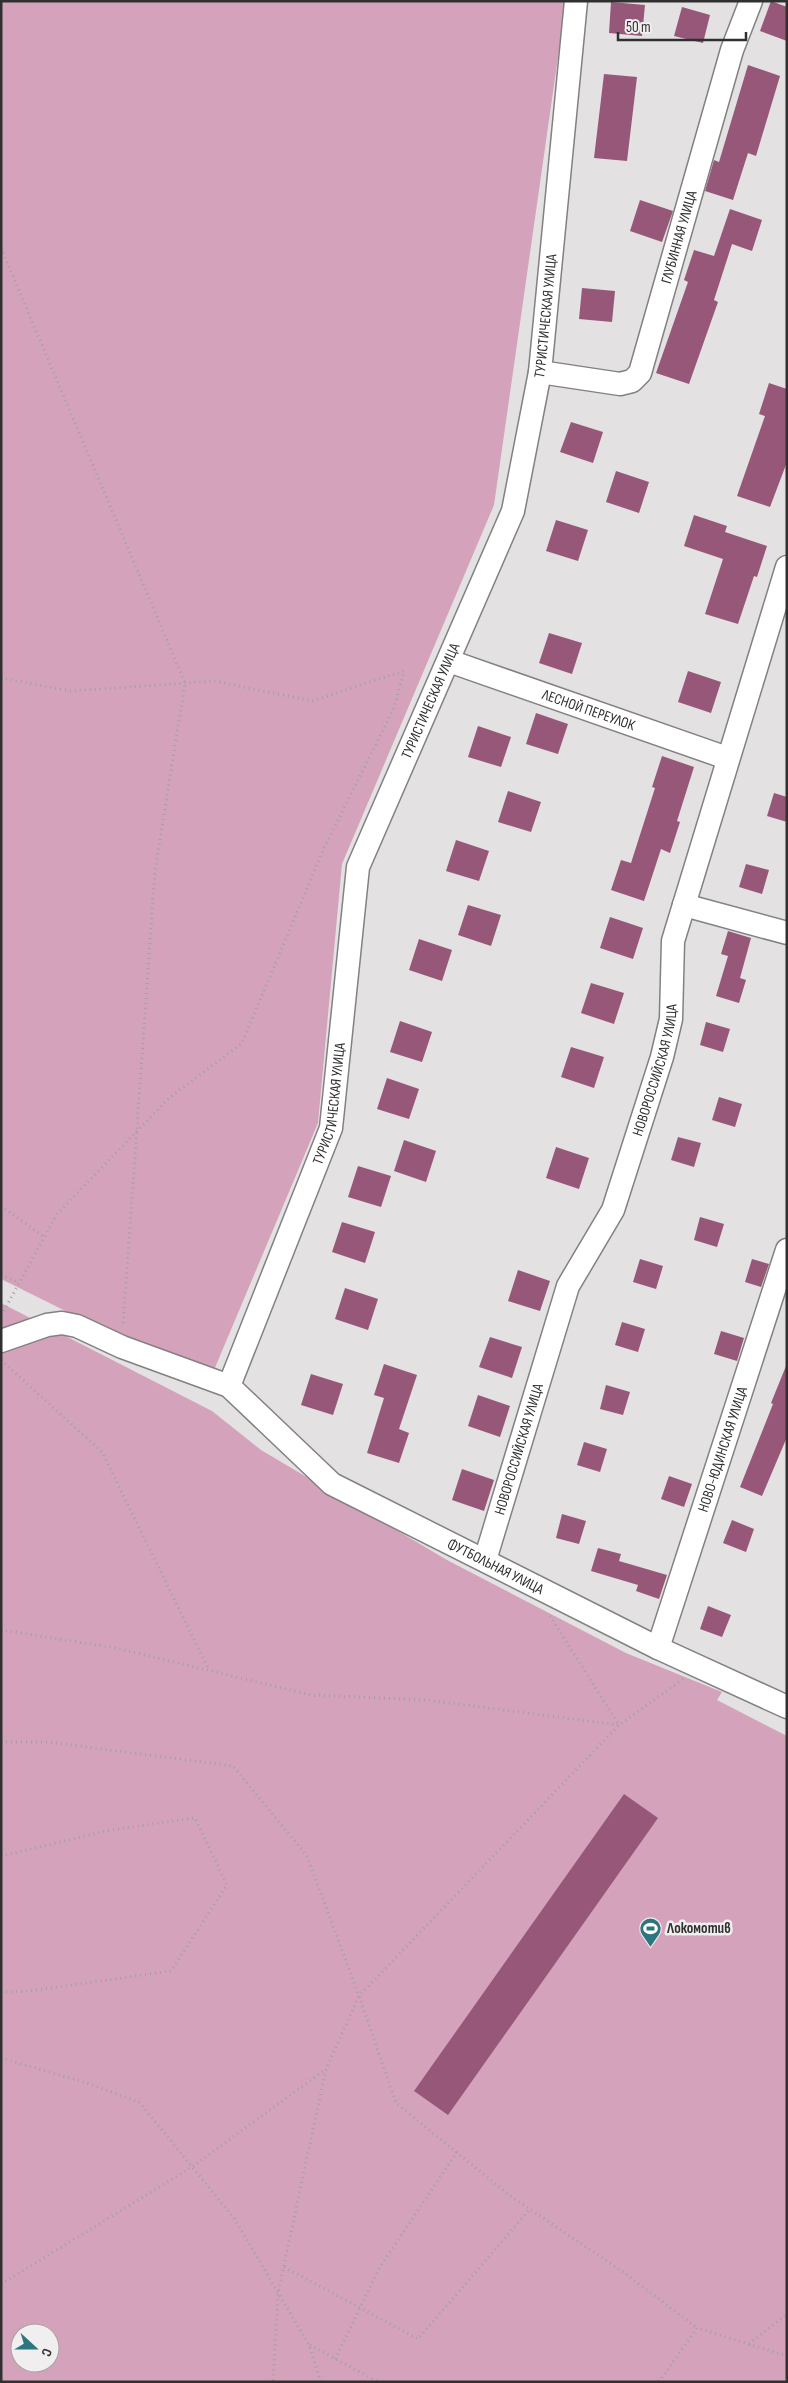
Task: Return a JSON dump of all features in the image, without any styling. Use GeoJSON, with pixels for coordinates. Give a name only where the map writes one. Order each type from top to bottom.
{"type":"FeatureCollection","features":[{"type":"Feature","properties":{"kind":"street","name":"ТУРИСТИЧЕСКАЯ УЛИЦА"},"geometry":{"type":"LineString","coordinates":[[229,1386],[331,1128],[358,866],[450,661],[513,511],[540,372],[576,1]]}},
{"type":"Feature","properties":{"kind":"street","name":"ГЛУБИННАЯ УЛИЦА"},"geometry":{"type":"LineString","coordinates":[[540,372],[620,384],[632,381],[640,373],[732,50],[751,1]]}},
{"type":"Feature","properties":{"kind":"street","name":"НОВОРОССИЙСКАЯ УЛИЦА"},"geometry":{"type":"LineString","coordinates":[[485,1560],[568,1286],[613,1210],[662,1057],[671,1019],[673,941],[727,758],[787,567]]}},
{"type":"Feature","properties":{"kind":"street","name":"ЛЕСНОЙ ПЕРЕУЛОК"},"geometry":{"type":"LineString","coordinates":[[450,661],[727,758]]}},
{"type":"Feature","properties":{"kind":"street"},"geometry":{"type":"LineString","coordinates":[[684,905],[787,933]]}},
{"type":"Feature","properties":{"kind":"street","name":"НОВО-ЮДИНСКАЯ УЛИЦА"},"geometry":{"type":"LineString","coordinates":[[658,1648],[787,1250]]}},
{"type":"Feature","properties":{"kind":"street"},"geometry":{"type":"LineString","coordinates":[[1,1341],[47,1325],[62,1323],[77,1326],[122,1347],[229,1386]]}},
{"type":"Feature","properties":{"kind":"street","name":"ФУТБОЛЬНАЯ УЛИЦА"},"geometry":{"type":"LineString","coordinates":[[229,1386],[332,1484],[658,1648],[787,1707]]}},
{"type":"Feature","properties":{"kind":"path"},"geometry":{"type":"LineString","coordinates":[[1,248],[185,683],[155,871],[122,1347]]}},
{"type":"Feature","properties":{"kind":"path"},"geometry":{"type":"LineString","coordinates":[[1,678],[71,691],[214,681],[312,701],[404,671],[394,708],[324,848],[242,1043],[169,1098],[57,1214],[1,1316]]}},
{"type":"Feature","properties":{"kind":"path"},"geometry":{"type":"LineString","coordinates":[[1,1206],[44,1236]]}},
{"type":"Feature","properties":{"kind":"path"},"geometry":{"type":"LineString","coordinates":[[1,1275],[18,1282]]}},
{"type":"Feature","properties":{"kind":"path"},"geometry":{"type":"LineString","coordinates":[[1,1360],[102,1452],[210,1670]]}},
{"type":"Feature","properties":{"kind":"path"},"geometry":{"type":"LineString","coordinates":[[545,1608],[619,1725]]}},
{"type":"Feature","properties":{"kind":"path"},"geometry":{"type":"LineString","coordinates":[[1,1630],[116,1648],[311,1695],[427,1700],[619,1725]]}},
{"type":"Feature","properties":{"kind":"path"},"geometry":{"type":"LineString","coordinates":[[273,2382],[278,2293],[326,2069],[359,1996],[619,1725],[699,1667]]}},
{"type":"Feature","properties":{"kind":"path"},"geometry":{"type":"LineString","coordinates":[[1,1742],[48,1742],[233,1766],[307,1856],[396,2103],[509,2195],[626,2274],[697,2328],[787,2356]]}},
{"type":"Feature","properties":{"kind":"path"},"geometry":{"type":"LineString","coordinates":[[1,1856],[110,1830],[196,1818],[227,1885],[171,1972],[29,1991],[1,1992]]}},
{"type":"Feature","properties":{"kind":"path"},"geometry":{"type":"LineString","coordinates":[[1,2058],[87,2083],[139,2102],[234,2218],[309,2345],[321,2382]]}},
{"type":"Feature","properties":{"kind":"path"},"geometry":{"type":"LineString","coordinates":[[1,2284],[192,2167],[326,2069]]}},
{"type":"Feature","properties":{"kind":"path"},"geometry":{"type":"LineString","coordinates":[[335,2359],[380,2267],[457,2152]]}},
{"type":"Feature","properties":{"kind":"path"},"geometry":{"type":"LineString","coordinates":[[284,2267],[418,2338],[530,2209]]}},
{"type":"Feature","properties":{"kind":"path"},"geometry":{"type":"LineString","coordinates":[[749,2344],[787,2314]]}},
{"type":"Feature","properties":{"kind":"path"},"geometry":{"type":"LineString","coordinates":[[659,2382],[697,2328]]}},
{"type":"Feature","properties":{"kind":"path"},"geometry":{"type":"LineString","coordinates":[[309,2345],[378,2382]]}},
{"type":"Feature","properties":{"kind":"shaded area"},"geometry":{"type":"Polygon","coordinates":[[[1,1],[566,1],[494,505],[342,864],[318,1123],[209,1382],[1,1279],[1,1]]]}},
{"type":"Feature","properties":{"kind":"shaded area"},"geometry":{"type":"Polygon","coordinates":[[[1,1303],[212,1411],[261,1450],[447,1560],[626,1653],[722,1692],[717,1700],[787,1736],[787,2382],[1,2382],[1,1303]]]}},
{"type":"Feature","properties":{"kind":"building"},"geometry":{"type":"Polygon","coordinates":[[[771,1],[787,7],[787,41],[760,31],[771,1]]]}},
{"type":"Feature","properties":{"kind":"building"},"geometry":{"type":"Polygon","coordinates":[[[611,2],[645,5],[642,36],[609,33],[611,2]]]}},
{"type":"Feature","properties":{"kind":"building"},"geometry":{"type":"Polygon","coordinates":[[[682,7],[710,15],[703,43],[674,36],[682,7]]]}},
{"type":"Feature","properties":{"kind":"building"},"geometry":{"type":"Polygon","coordinates":[[[748,65],[780,76],[756,156],[748,153],[733,200],[705,191],[714,160],[719,162],[748,65]]]}},
{"type":"Feature","properties":{"kind":"building"},"geometry":{"type":"Polygon","coordinates":[[[604,74],[637,77],[627,161],[594,158],[604,74]]]}},
{"type":"Feature","properties":{"kind":"building"},"geometry":{"type":"Polygon","coordinates":[[[640,200],[673,211],[662,242],[630,231],[640,200]]]}},
{"type":"Feature","properties":{"kind":"building"},"geometry":{"type":"Polygon","coordinates":[[[730,209],[762,220],[752,251],[732,244],[714,300],[718,302],[689,384],[656,373],[688,282],[684,280],[694,250],[714,256],[730,209]]]}},
{"type":"Feature","properties":{"kind":"building"},"geometry":{"type":"Polygon","coordinates":[[[582,288],[615,291],[612,322],[579,319],[582,288]]]}},
{"type":"Feature","properties":{"kind":"building"},"geometry":{"type":"Polygon","coordinates":[[[769,383],[787,389],[787,462],[770,507],[737,496],[765,416],[759,414],[769,383]]]}},
{"type":"Feature","properties":{"kind":"building"},"geometry":{"type":"Polygon","coordinates":[[[571,422],[603,432],[593,463],[560,452],[571,422]]]}},
{"type":"Feature","properties":{"kind":"building"},"geometry":{"type":"Polygon","coordinates":[[[616,471],[649,482],[639,513],[606,502],[616,471]]]}},
{"type":"Feature","properties":{"kind":"building"},"geometry":{"type":"Polygon","coordinates":[[[694,515],[727,526],[725,532],[767,546],[757,577],[754,576],[738,624],[705,614],[723,559],[684,546],[694,515]]]}},
{"type":"Feature","properties":{"kind":"building"},"geometry":{"type":"Polygon","coordinates":[[[556,520],[588,530],[578,561],[546,551],[556,520]]]}},
{"type":"Feature","properties":{"kind":"building"},"geometry":{"type":"Polygon","coordinates":[[[549,633],[582,643],[572,674],[539,663],[549,633]]]}},
{"type":"Feature","properties":{"kind":"building"},"geometry":{"type":"Polygon","coordinates":[[[688,671],[721,682],[711,713],[678,702],[688,671]]]}},
{"type":"Feature","properties":{"kind":"building"},"geometry":{"type":"Polygon","coordinates":[[[536,713],[568,724],[558,754],[526,744],[536,713]]]}},
{"type":"Feature","properties":{"kind":"building"},"geometry":{"type":"Polygon","coordinates":[[[478,726],[511,737],[501,767],[468,757],[478,726]]]}},
{"type":"Feature","properties":{"kind":"building"},"geometry":{"type":"Polygon","coordinates":[[[662,756],[694,767],[677,821],[680,822],[670,853],[661,849],[644,901],[611,890],[621,860],[631,863],[655,788],[652,787],[662,756]]]}},
{"type":"Feature","properties":{"kind":"building"},"geometry":{"type":"Polygon","coordinates":[[[508,791],[541,802],[531,832],[498,822],[508,791]]]}},
{"type":"Feature","properties":{"kind":"building"},"geometry":{"type":"Polygon","coordinates":[[[774,793],[787,797],[787,822],[767,816],[774,793]]]}},
{"type":"Feature","properties":{"kind":"building"},"geometry":{"type":"Polygon","coordinates":[[[456,840],[489,851],[479,881],[446,871],[456,840]]]}},
{"type":"Feature","properties":{"kind":"building"},"geometry":{"type":"Polygon","coordinates":[[[746,864],[769,870],[762,894],[739,887],[746,864]]]}},
{"type":"Feature","properties":{"kind":"building"},"geometry":{"type":"Polygon","coordinates":[[[468,905],[501,915],[491,946],[458,935],[468,905]]]}},
{"type":"Feature","properties":{"kind":"building"},"geometry":{"type":"Polygon","coordinates":[[[610,917],[643,928],[633,959],[600,948],[610,917]]]}},
{"type":"Feature","properties":{"kind":"building"},"geometry":{"type":"Polygon","coordinates":[[[728,931],[751,938],[740,978],[746,980],[739,1003],[716,996],[728,956],[721,954],[728,931]]]}},
{"type":"Feature","properties":{"kind":"building"},"geometry":{"type":"Polygon","coordinates":[[[419,939],[452,950],[442,981],[409,970],[419,939]]]}},
{"type":"Feature","properties":{"kind":"building"},"geometry":{"type":"Polygon","coordinates":[[[591,983],[624,993],[614,1024],[581,1013],[591,983]]]}},
{"type":"Feature","properties":{"kind":"building"},"geometry":{"type":"Polygon","coordinates":[[[400,1021],[432,1032],[422,1062],[390,1052],[400,1021]]]}},
{"type":"Feature","properties":{"kind":"building"},"geometry":{"type":"Polygon","coordinates":[[[706,1022],[730,1029],[723,1052],[700,1045],[706,1022]]]}},
{"type":"Feature","properties":{"kind":"building"},"geometry":{"type":"Polygon","coordinates":[[[571,1047],[604,1057],[594,1088],[561,1077],[571,1047]]]}},
{"type":"Feature","properties":{"kind":"building"},"geometry":{"type":"Polygon","coordinates":[[[387,1078],[419,1089],[409,1119],[377,1109],[387,1078]]]}},
{"type":"Feature","properties":{"kind":"building"},"geometry":{"type":"Polygon","coordinates":[[[719,1097],[742,1104],[735,1127],[712,1120],[719,1097]]]}},
{"type":"Feature","properties":{"kind":"building"},"geometry":{"type":"Polygon","coordinates":[[[678,1137],[701,1143],[694,1167],[671,1160],[678,1137]]]}},
{"type":"Feature","properties":{"kind":"building"},"geometry":{"type":"Polygon","coordinates":[[[404,1140],[436,1151],[426,1182],[394,1171],[404,1140]]]}},
{"type":"Feature","properties":{"kind":"building"},"geometry":{"type":"Polygon","coordinates":[[[556,1147],[589,1158],[579,1189],[546,1178],[556,1147]]]}},
{"type":"Feature","properties":{"kind":"building"},"geometry":{"type":"Polygon","coordinates":[[[358,1166],[391,1176],[381,1207],[348,1197],[358,1166]]]}},
{"type":"Feature","properties":{"kind":"building"},"geometry":{"type":"Polygon","coordinates":[[[700,1217],[724,1224],[717,1247],[694,1240],[700,1217]]]}},
{"type":"Feature","properties":{"kind":"building"},"geometry":{"type":"Polygon","coordinates":[[[342,1222],[375,1232],[365,1263],[332,1252],[342,1222]]]}},
{"type":"Feature","properties":{"kind":"building"},"geometry":{"type":"Polygon","coordinates":[[[640,1259],[663,1266],[656,1289],[633,1282],[640,1259]]]}},
{"type":"Feature","properties":{"kind":"building"},"geometry":{"type":"Polygon","coordinates":[[[752,1259],[769,1264],[761,1287],[745,1282],[752,1259]]]}},
{"type":"Feature","properties":{"kind":"building"},"geometry":{"type":"Polygon","coordinates":[[[518,1270],[550,1281],[540,1311],[508,1301],[518,1270]]]}},
{"type":"Feature","properties":{"kind":"building"},"geometry":{"type":"Polygon","coordinates":[[[345,1288],[378,1299],[368,1330],[335,1319],[345,1288]]]}},
{"type":"Feature","properties":{"kind":"building"},"geometry":{"type":"Polygon","coordinates":[[[622,1322],[645,1329],[638,1352],[615,1345],[622,1322]]]}},
{"type":"Feature","properties":{"kind":"building"},"geometry":{"type":"Polygon","coordinates":[[[721,1331],[744,1338],[737,1361],[714,1354],[721,1331]]]}},
{"type":"Feature","properties":{"kind":"building"},"geometry":{"type":"Polygon","coordinates":[[[490,1337],[522,1347],[512,1378],[479,1367],[490,1337]]]}},
{"type":"Feature","properties":{"kind":"building"},"geometry":{"type":"Polygon","coordinates":[[[384,1364],[417,1375],[399,1429],[409,1433],[399,1463],[367,1453],[384,1398],[374,1395],[384,1364]]]}},
{"type":"Feature","properties":{"kind":"building"},"geometry":{"type":"Polygon","coordinates":[[[786,1366],[787,1437],[762,1496],[740,1487],[786,1366]]]}},
{"type":"Feature","properties":{"kind":"building"},"geometry":{"type":"Polygon","coordinates":[[[311,1374],[343,1384],[333,1415],[301,1405],[311,1374]]]}},
{"type":"Feature","properties":{"kind":"building"},"geometry":{"type":"Polygon","coordinates":[[[606,1385],[630,1392],[623,1415],[600,1409],[606,1385]]]}},
{"type":"Feature","properties":{"kind":"building"},"geometry":{"type":"Polygon","coordinates":[[[478,1395],[510,1406],[500,1437],[468,1426],[478,1395]]]}},
{"type":"Feature","properties":{"kind":"building"},"geometry":{"type":"Polygon","coordinates":[[[584,1442],[607,1449],[600,1472],[577,1465],[584,1442]]]}},
{"type":"Feature","properties":{"kind":"building"},"geometry":{"type":"Polygon","coordinates":[[[462,1469],[494,1480],[484,1511],[452,1500],[462,1469]]]}},
{"type":"Feature","properties":{"kind":"building"},"geometry":{"type":"Polygon","coordinates":[[[669,1476],[692,1484],[684,1507],[661,1499],[669,1476]]]}},
{"type":"Feature","properties":{"kind":"building"},"geometry":{"type":"Polygon","coordinates":[[[562,1514],[586,1521],[579,1544],[556,1538],[562,1514]]]}},
{"type":"Feature","properties":{"kind":"building"},"geometry":{"type":"Polygon","coordinates":[[[732,1520],[754,1529],[746,1552],[723,1543],[732,1520]]]}},
{"type":"Feature","properties":{"kind":"building"},"geometry":{"type":"Polygon","coordinates":[[[598,1548],[621,1554],[619,1561],[667,1575],[659,1599],[636,1591],[638,1585],[591,1571],[598,1548]]]}},
{"type":"Feature","properties":{"kind":"building"},"geometry":{"type":"Polygon","coordinates":[[[708,1606],[731,1615],[722,1637],[700,1629],[708,1606]]]}},
{"type":"Feature","properties":{"kind":"building"},"geometry":{"type":"Polygon","coordinates":[[[624,1794],[658,1818],[448,2115],[414,2091],[624,1794]]]}},
{"type":"Feature","properties":{"kind":"place","name":"Локомотив"},"geometry":{"type":"Point","coordinates":[651,1947]}}]}
